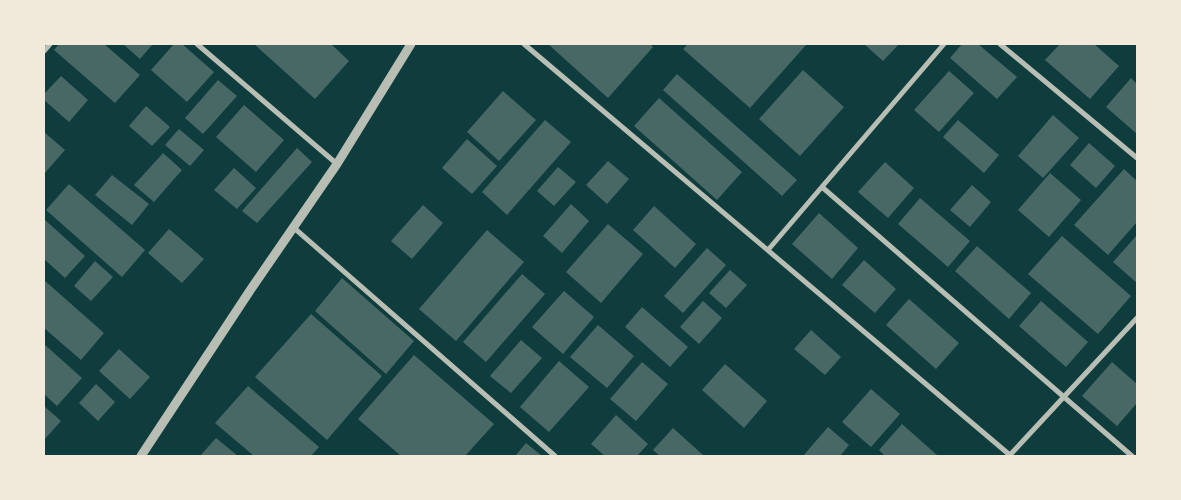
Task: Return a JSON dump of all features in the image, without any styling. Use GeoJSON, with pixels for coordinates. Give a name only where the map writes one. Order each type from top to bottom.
{"type":"FeatureCollection","features":[{"type":"Feature","properties":{"kind":"street"},"geometry":{"type":"LineString","coordinates":[[44,51],[50,44]]}},
{"type":"Feature","properties":{"kind":"street"},"geometry":{"type":"LineString","coordinates":[[197,44],[337,164]]}},
{"type":"Feature","properties":{"kind":"street"},"geometry":{"type":"LineString","coordinates":[[141,456],[337,164],[411,44]]}},
{"type":"Feature","properties":{"kind":"street"},"geometry":{"type":"LineString","coordinates":[[524,44],[1011,456],[1137,318]]}},
{"type":"Feature","properties":{"kind":"street"},"geometry":{"type":"LineString","coordinates":[[768,250],[944,44]]}},
{"type":"Feature","properties":{"kind":"street"},"geometry":{"type":"LineString","coordinates":[[1000,44],[1137,158]]}},
{"type":"Feature","properties":{"kind":"street"},"geometry":{"type":"LineString","coordinates":[[822,187],[1132,456]]}},
{"type":"Feature","properties":{"kind":"street"},"geometry":{"type":"LineString","coordinates":[[293,227],[553,456]]}},
{"type":"Feature","properties":{"kind":"building"},"geometry":{"type":"Polygon","coordinates":[[[59,44],[104,44],[140,75],[115,103],[54,50],[59,44]]]}},
{"type":"Feature","properties":{"kind":"building"},"geometry":{"type":"Polygon","coordinates":[[[123,44],[153,44],[140,59],[123,44]]]}},
{"type":"Feature","properties":{"kind":"building"},"geometry":{"type":"Polygon","coordinates":[[[174,44],[182,44],[214,72],[187,102],[151,70],[174,44]]]}},
{"type":"Feature","properties":{"kind":"building"},"geometry":{"type":"Polygon","coordinates":[[[254,44],[331,44],[349,61],[315,99],[254,44]]]}},
{"type":"Feature","properties":{"kind":"building"},"geometry":{"type":"Polygon","coordinates":[[[548,44],[650,44],[653,47],[608,98],[548,44]]]}},
{"type":"Feature","properties":{"kind":"building"},"geometry":{"type":"Polygon","coordinates":[[[688,44],[806,45],[750,108],[683,49],[688,44]]]}},
{"type":"Feature","properties":{"kind":"building"},"geometry":{"type":"Polygon","coordinates":[[[864,44],[899,44],[883,61],[864,44]]]}},
{"type":"Feature","properties":{"kind":"building"},"geometry":{"type":"Polygon","coordinates":[[[962,44],[978,44],[1017,77],[997,99],[950,58],[962,44]]]}},
{"type":"Feature","properties":{"kind":"building"},"geometry":{"type":"Polygon","coordinates":[[[1060,44],[1094,44],[1119,66],[1090,99],[1045,60],[1060,44]]]}},
{"type":"Feature","properties":{"kind":"building"},"geometry":{"type":"Polygon","coordinates":[[[803,70],[844,107],[800,156],[759,119],[803,70]]]}},
{"type":"Feature","properties":{"kind":"building"},"geometry":{"type":"Polygon","coordinates":[[[949,71],[974,93],[939,132],[914,110],[949,71]]]}},
{"type":"Feature","properties":{"kind":"building"},"geometry":{"type":"Polygon","coordinates":[[[677,74],[797,180],[782,196],[663,90],[677,74]]]}},
{"type":"Feature","properties":{"kind":"building"},"geometry":{"type":"Polygon","coordinates":[[[61,76],[88,100],[69,122],[44,100],[44,94],[61,76]]]}},
{"type":"Feature","properties":{"kind":"building"},"geometry":{"type":"Polygon","coordinates":[[[1131,78],[1137,84],[1137,134],[1106,107],[1131,78]]]}},
{"type":"Feature","properties":{"kind":"building"},"geometry":{"type":"Polygon","coordinates":[[[218,80],[237,96],[203,134],[185,118],[218,80]]]}},
{"type":"Feature","properties":{"kind":"building"},"geometry":{"type":"Polygon","coordinates":[[[503,91],[536,120],[499,161],[467,132],[503,91]]]}},
{"type":"Feature","properties":{"kind":"building"},"geometry":{"type":"Polygon","coordinates":[[[659,98],[742,172],[717,200],[634,126],[659,98]]]}},
{"type":"Feature","properties":{"kind":"building"},"geometry":{"type":"Polygon","coordinates":[[[244,105],[284,140],[256,172],[216,137],[244,105]]]}},
{"type":"Feature","properties":{"kind":"building"},"geometry":{"type":"Polygon","coordinates":[[[146,106],[170,127],[152,146],[129,126],[146,106]]]}},
{"type":"Feature","properties":{"kind":"building"},"geometry":{"type":"Polygon","coordinates":[[[1053,115],[1079,138],[1043,178],[1018,156],[1053,115]]]}},
{"type":"Feature","properties":{"kind":"building"},"geometry":{"type":"Polygon","coordinates":[[[545,120],[571,142],[507,215],[482,192],[545,120]]]}},
{"type":"Feature","properties":{"kind":"building"},"geometry":{"type":"Polygon","coordinates":[[[958,120],[999,155],[984,173],[943,137],[958,120]]]}},
{"type":"Feature","properties":{"kind":"building"},"geometry":{"type":"Polygon","coordinates":[[[179,129],[204,150],[190,166],[165,145],[179,129]]]}},
{"type":"Feature","properties":{"kind":"building"},"geometry":{"type":"Polygon","coordinates":[[[44,132],[65,150],[44,174],[44,132]]]}},
{"type":"Feature","properties":{"kind":"building"},"geometry":{"type":"Polygon","coordinates":[[[467,139],[497,166],[472,194],[442,168],[467,139]]]}},
{"type":"Feature","properties":{"kind":"building"},"geometry":{"type":"Polygon","coordinates":[[[1089,143],[1115,166],[1096,188],[1070,165],[1089,143]]]}},
{"type":"Feature","properties":{"kind":"building"},"geometry":{"type":"Polygon","coordinates":[[[297,148],[312,162],[257,223],[242,211],[297,148]]]}},
{"type":"Feature","properties":{"kind":"building"},"geometry":{"type":"Polygon","coordinates":[[[163,153],[182,170],[154,202],[134,185],[163,153]]]}},
{"type":"Feature","properties":{"kind":"building"},"geometry":{"type":"Polygon","coordinates":[[[608,161],[629,179],[607,204],[586,185],[608,161]]]}},
{"type":"Feature","properties":{"kind":"building"},"geometry":{"type":"Polygon","coordinates":[[[885,162],[914,188],[888,218],[858,192],[885,162]]]}},
{"type":"Feature","properties":{"kind":"building"},"geometry":{"type":"Polygon","coordinates":[[[558,167],[576,182],[554,206],[537,191],[558,167]]]}},
{"type":"Feature","properties":{"kind":"building"},"geometry":{"type":"Polygon","coordinates":[[[234,168],[256,188],[237,209],[214,190],[234,168]]]}},
{"type":"Feature","properties":{"kind":"building"},"geometry":{"type":"Polygon","coordinates":[[[1124,169],[1137,181],[1137,222],[1108,255],[1074,225],[1124,169]]]}},
{"type":"Feature","properties":{"kind":"building"},"geometry":{"type":"Polygon","coordinates":[[[1050,173],[1081,200],[1049,237],[1018,210],[1050,173]]]}},
{"type":"Feature","properties":{"kind":"building"},"geometry":{"type":"Polygon","coordinates":[[[112,175],[149,204],[132,225],[95,195],[112,175]]]}},
{"type":"Feature","properties":{"kind":"building"},"geometry":{"type":"Polygon","coordinates":[[[69,184],[145,250],[122,277],[46,210],[69,184]]]}},
{"type":"Feature","properties":{"kind":"building"},"geometry":{"type":"Polygon","coordinates":[[[972,185],[991,202],[970,227],[950,210],[972,185]]]}},
{"type":"Feature","properties":{"kind":"building"},"geometry":{"type":"Polygon","coordinates":[[[920,198],[970,241],[948,267],[898,224],[920,198]]]}},
{"type":"Feature","properties":{"kind":"building"},"geometry":{"type":"Polygon","coordinates":[[[571,204],[589,221],[562,253],[543,236],[571,204]]]}},
{"type":"Feature","properties":{"kind":"building"},"geometry":{"type":"Polygon","coordinates":[[[423,205],[443,223],[412,259],[391,241],[423,205]]]}},
{"type":"Feature","properties":{"kind":"building"},"geometry":{"type":"Polygon","coordinates":[[[654,206],[696,244],[675,268],[633,230],[654,206]]]}},
{"type":"Feature","properties":{"kind":"building"},"geometry":{"type":"Polygon","coordinates":[[[819,213],[858,248],[832,279],[792,244],[819,213]]]}},
{"type":"Feature","properties":{"kind":"building"},"geometry":{"type":"Polygon","coordinates":[[[44,219],[85,256],[65,278],[44,259],[44,219]]]}},
{"type":"Feature","properties":{"kind":"building"},"geometry":{"type":"Polygon","coordinates":[[[608,224],[643,254],[601,303],[566,272],[608,224]]]}},
{"type":"Feature","properties":{"kind":"building"},"geometry":{"type":"Polygon","coordinates":[[[169,229],[204,259],[182,283],[148,253],[169,229]]]}},
{"type":"Feature","properties":{"kind":"building"},"geometry":{"type":"Polygon","coordinates":[[[487,230],[524,262],[456,341],[419,309],[487,230]]]}},
{"type":"Feature","properties":{"kind":"building"},"geometry":{"type":"Polygon","coordinates":[[[1137,235],[1137,283],[1113,262],[1137,235]]]}},
{"type":"Feature","properties":{"kind":"building"},"geometry":{"type":"Polygon","coordinates":[[[1062,236],[1131,296],[1098,334],[1028,274],[1062,236]]]}},
{"type":"Feature","properties":{"kind":"building"},"geometry":{"type":"Polygon","coordinates":[[[977,246],[1031,293],[1009,319],[955,271],[977,246]]]}},
{"type":"Feature","properties":{"kind":"building"},"geometry":{"type":"Polygon","coordinates":[[[707,248],[726,265],[683,313],[664,296],[707,248]]]}},
{"type":"Feature","properties":{"kind":"building"},"geometry":{"type":"Polygon","coordinates":[[[864,260],[896,289],[875,313],[842,285],[864,260]]]}},
{"type":"Feature","properties":{"kind":"building"},"geometry":{"type":"Polygon","coordinates":[[[95,261],[113,277],[91,301],[74,286],[95,261]]]}},
{"type":"Feature","properties":{"kind":"building"},"geometry":{"type":"Polygon","coordinates":[[[730,270],[747,285],[726,308],[709,293],[730,270]]]}},
{"type":"Feature","properties":{"kind":"building"},"geometry":{"type":"Polygon","coordinates":[[[522,274],[545,294],[486,362],[463,342],[522,274]]]}},
{"type":"Feature","properties":{"kind":"building"},"geometry":{"type":"Polygon","coordinates":[[[342,278],[414,341],[386,374],[315,311],[342,278]]]}},
{"type":"Feature","properties":{"kind":"building"},"geometry":{"type":"Polygon","coordinates":[[[44,280],[104,333],[81,360],[44,328],[44,280]]]}},
{"type":"Feature","properties":{"kind":"building"},"geometry":{"type":"Polygon","coordinates":[[[564,291],[594,317],[563,354],[532,327],[564,291]]]}},
{"type":"Feature","properties":{"kind":"building"},"geometry":{"type":"Polygon","coordinates":[[[909,299],[959,343],[936,369],[886,325],[909,299]]]}},
{"type":"Feature","properties":{"kind":"building"},"geometry":{"type":"Polygon","coordinates":[[[703,301],[722,318],[699,344],[680,327],[703,301]]]}},
{"type":"Feature","properties":{"kind":"building"},"geometry":{"type":"Polygon","coordinates":[[[1041,301],[1088,342],[1066,367],[1019,326],[1041,301]]]}},
{"type":"Feature","properties":{"kind":"building"},"geometry":{"type":"Polygon","coordinates":[[[642,307],[688,347],[670,367],[625,327],[642,307]]]}},
{"type":"Feature","properties":{"kind":"building"},"geometry":{"type":"Polygon","coordinates":[[[311,314],[382,376],[327,440],[255,377],[311,314]]]}},
{"type":"Feature","properties":{"kind":"building"},"geometry":{"type":"Polygon","coordinates":[[[598,325],[634,356],[607,388],[570,357],[598,325]]]}},
{"type":"Feature","properties":{"kind":"building"},"geometry":{"type":"Polygon","coordinates":[[[811,330],[841,357],[825,375],[794,349],[811,330]]]}},
{"type":"Feature","properties":{"kind":"building"},"geometry":{"type":"Polygon","coordinates":[[[521,340],[542,358],[511,393],[490,376],[521,340]]]}},
{"type":"Feature","properties":{"kind":"building"},"geometry":{"type":"Polygon","coordinates":[[[44,344],[82,378],[57,406],[44,394],[44,344]]]}},
{"type":"Feature","properties":{"kind":"building"},"geometry":{"type":"Polygon","coordinates":[[[119,349],[150,377],[130,399],[99,371],[119,349]]]}},
{"type":"Feature","properties":{"kind":"building"},"geometry":{"type":"Polygon","coordinates":[[[414,355],[494,424],[465,456],[401,456],[358,419],[414,355]]]}},
{"type":"Feature","properties":{"kind":"building"},"geometry":{"type":"Polygon","coordinates":[[[559,361],[589,387],[549,432],[520,407],[559,361]]]}},
{"type":"Feature","properties":{"kind":"building"},"geometry":{"type":"Polygon","coordinates":[[[642,362],[668,384],[636,421],[610,399],[642,362]]]}},
{"type":"Feature","properties":{"kind":"building"},"geometry":{"type":"Polygon","coordinates":[[[1112,362],[1137,384],[1137,403],[1117,426],[1082,396],[1112,362]]]}},
{"type":"Feature","properties":{"kind":"building"},"geometry":{"type":"Polygon","coordinates":[[[725,364],[767,401],[744,428],[702,390],[725,364]]]}},
{"type":"Feature","properties":{"kind":"building"},"geometry":{"type":"Polygon","coordinates":[[[96,384],[115,402],[98,421],[79,403],[96,384]]]}},
{"type":"Feature","properties":{"kind":"building"},"geometry":{"type":"Polygon","coordinates":[[[248,386],[319,447],[311,456],[254,456],[215,423],[248,386]]]}},
{"type":"Feature","properties":{"kind":"building"},"geometry":{"type":"Polygon","coordinates":[[[871,389],[900,414],[871,447],[842,422],[871,389]]]}},
{"type":"Feature","properties":{"kind":"building"},"geometry":{"type":"Polygon","coordinates":[[[44,406],[61,421],[44,440],[44,406]]]}},
{"type":"Feature","properties":{"kind":"building"},"geometry":{"type":"Polygon","coordinates":[[[616,415],[648,444],[637,456],[605,456],[591,444],[616,415]]]}},
{"type":"Feature","properties":{"kind":"building"},"geometry":{"type":"Polygon","coordinates":[[[902,424],[937,455],[885,456],[879,450],[902,424]]]}},
{"type":"Feature","properties":{"kind":"building"},"geometry":{"type":"Polygon","coordinates":[[[828,427],[849,445],[840,456],[803,456],[828,427]]]}},
{"type":"Feature","properties":{"kind":"building"},"geometry":{"type":"Polygon","coordinates":[[[673,428],[703,455],[660,456],[653,450],[673,428]]]}},
{"type":"Feature","properties":{"kind":"building"},"geometry":{"type":"Polygon","coordinates":[[[216,438],[238,456],[200,456],[216,438]]]}},
{"type":"Feature","properties":{"kind":"building"},"geometry":{"type":"Polygon","coordinates":[[[526,443],[542,456],[515,456],[526,443]]]}}]}
